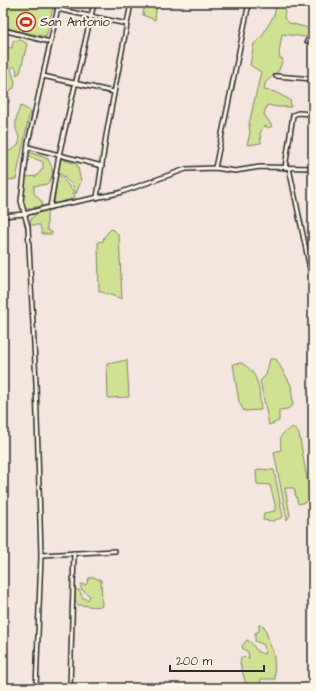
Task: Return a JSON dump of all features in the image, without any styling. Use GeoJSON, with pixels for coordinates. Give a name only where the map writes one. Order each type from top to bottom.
{"type":"FeatureCollection","features":[{"type":"Feature","properties":{"kind":"street"},"geometry":{"type":"LineString","coordinates":[[36,688],[41,554],[28,227],[20,201],[28,146],[59,3]]}},
{"type":"Feature","properties":{"kind":"street"},"geometry":{"type":"LineString","coordinates":[[50,207],[59,155],[94,3]]}},
{"type":"Feature","properties":{"kind":"street"},"geometry":{"type":"LineString","coordinates":[[97,198],[114,92],[131,3]]}},
{"type":"Feature","properties":{"kind":"street"},"geometry":{"type":"LineString","coordinates":[[215,168],[249,3]]}},
{"type":"Feature","properties":{"kind":"street"},"geometry":{"type":"LineString","coordinates":[[306,3],[313,4]]}},
{"type":"Feature","properties":{"kind":"street"},"geometry":{"type":"LineString","coordinates":[[57,9],[127,24]]}},
{"type":"Feature","properties":{"kind":"street"},"geometry":{"type":"LineString","coordinates":[[3,30],[50,42]]}},
{"type":"Feature","properties":{"kind":"street"},"geometry":{"type":"LineString","coordinates":[[308,41],[313,42]]}},
{"type":"Feature","properties":{"kind":"street"},"geometry":{"type":"LineString","coordinates":[[43,76],[114,92]]}},
{"type":"Feature","properties":{"kind":"street"},"geometry":{"type":"LineString","coordinates":[[276,76],[313,79]]}},
{"type":"Feature","properties":{"kind":"street"},"geometry":{"type":"LineString","coordinates":[[313,92],[312,114],[298,113],[293,115],[287,168],[313,283]]}},
{"type":"Feature","properties":{"kind":"street"},"geometry":{"type":"LineString","coordinates":[[28,146],[102,166]]}},
{"type":"Feature","properties":{"kind":"street"},"geometry":{"type":"LineString","coordinates":[[3,216],[24,214],[50,207],[97,198],[148,184],[182,170],[215,168],[235,171],[260,167],[313,168]]}},
{"type":"Feature","properties":{"kind":"street"},"geometry":{"type":"LineString","coordinates":[[41,554],[115,551]]}},
{"type":"Feature","properties":{"kind":"street"},"geometry":{"type":"LineString","coordinates":[[70,688],[74,553]]}},
{"type":"Feature","properties":{"kind":"green space","name":"San Antonio"},"geometry":{"type":"Polygon","coordinates":[[[6,3],[54,3],[46,37],[3,27],[6,3]]]}},
{"type":"Feature","properties":{"kind":"green space"},"geometry":{"type":"Polygon","coordinates":[[[145,3],[157,3],[155,20],[143,15],[145,3]]]}},
{"type":"Feature","properties":{"kind":"green space"},"geometry":{"type":"Polygon","coordinates":[[[277,3],[286,3],[284,18],[289,23],[313,29],[313,38],[282,34],[279,53],[280,58],[283,59],[279,70],[265,83],[264,90],[275,92],[290,100],[291,107],[267,105],[264,114],[272,126],[269,128],[264,126],[260,133],[261,143],[247,145],[250,133],[249,124],[261,72],[250,65],[254,44],[261,38],[274,15],[277,3]]]}},
{"type":"Feature","properties":{"kind":"green space"},"geometry":{"type":"Polygon","coordinates":[[[21,40],[27,44],[20,73],[16,75],[17,70],[14,66],[11,69],[15,82],[14,88],[6,93],[10,98],[9,103],[3,101],[3,77],[5,70],[3,68],[3,50],[7,47],[12,48],[13,41],[21,40]]]}},
{"type":"Feature","properties":{"kind":"green space"},"geometry":{"type":"Polygon","coordinates":[[[21,106],[30,111],[16,179],[8,180],[4,174],[6,168],[3,163],[3,152],[12,150],[19,143],[20,140],[16,129],[16,122],[17,114],[21,106]]]}},
{"type":"Feature","properties":{"kind":"green space"},"geometry":{"type":"Polygon","coordinates":[[[29,152],[48,159],[52,169],[52,175],[47,184],[34,186],[34,193],[42,202],[42,206],[24,209],[23,197],[26,177],[37,176],[43,168],[43,162],[28,156],[29,152]]]}},
{"type":"Feature","properties":{"kind":"green space"},"geometry":{"type":"Polygon","coordinates":[[[61,159],[77,164],[81,181],[76,194],[73,186],[58,171],[61,159]]]}},
{"type":"Feature","properties":{"kind":"green space"},"geometry":{"type":"Polygon","coordinates":[[[58,173],[73,191],[75,198],[54,204],[58,173]]]}},
{"type":"Feature","properties":{"kind":"green space"},"geometry":{"type":"Polygon","coordinates":[[[53,209],[47,213],[47,230],[52,232],[52,234],[42,234],[40,225],[30,225],[30,221],[34,215],[53,209]]]}},
{"type":"Feature","properties":{"kind":"green space"},"geometry":{"type":"Polygon","coordinates":[[[111,229],[114,230],[119,236],[122,299],[99,291],[98,242],[103,241],[104,237],[111,229]]]}},
{"type":"Feature","properties":{"kind":"green space"},"geometry":{"type":"Polygon","coordinates":[[[270,359],[276,359],[291,385],[293,405],[287,409],[279,410],[279,421],[269,425],[260,381],[266,375],[270,359]]]}},
{"type":"Feature","properties":{"kind":"green space"},"geometry":{"type":"Polygon","coordinates":[[[127,360],[129,397],[108,398],[107,364],[127,360]]]}},
{"type":"Feature","properties":{"kind":"green space"},"geometry":{"type":"Polygon","coordinates":[[[241,363],[252,372],[255,377],[259,390],[261,410],[244,411],[239,402],[233,364],[241,363]]]}},
{"type":"Feature","properties":{"kind":"green space"},"geometry":{"type":"Polygon","coordinates":[[[293,427],[299,434],[311,501],[298,504],[294,488],[285,488],[290,515],[287,520],[274,452],[281,450],[281,436],[293,427]]]}},
{"type":"Feature","properties":{"kind":"green space"},"geometry":{"type":"Polygon","coordinates":[[[258,469],[274,470],[283,517],[273,521],[263,520],[264,513],[275,511],[275,504],[270,485],[257,484],[256,471],[258,469]]]}},
{"type":"Feature","properties":{"kind":"green space"},"geometry":{"type":"Polygon","coordinates":[[[93,577],[101,580],[102,606],[93,607],[78,605],[75,602],[75,590],[79,590],[83,598],[88,600],[90,596],[81,589],[81,584],[86,585],[89,578],[93,577]]]}},
{"type":"Feature","properties":{"kind":"green space"},"geometry":{"type":"Polygon","coordinates":[[[259,625],[264,626],[274,656],[275,679],[261,679],[259,688],[247,688],[240,663],[241,657],[249,658],[248,652],[243,649],[242,646],[247,640],[258,652],[265,654],[264,645],[255,641],[255,633],[259,631],[259,625]]]}},
{"type":"Feature","properties":{"kind":"place","name":"San Antonio"},"geometry":{"type":"Point","coordinates":[26,22]}}]}
